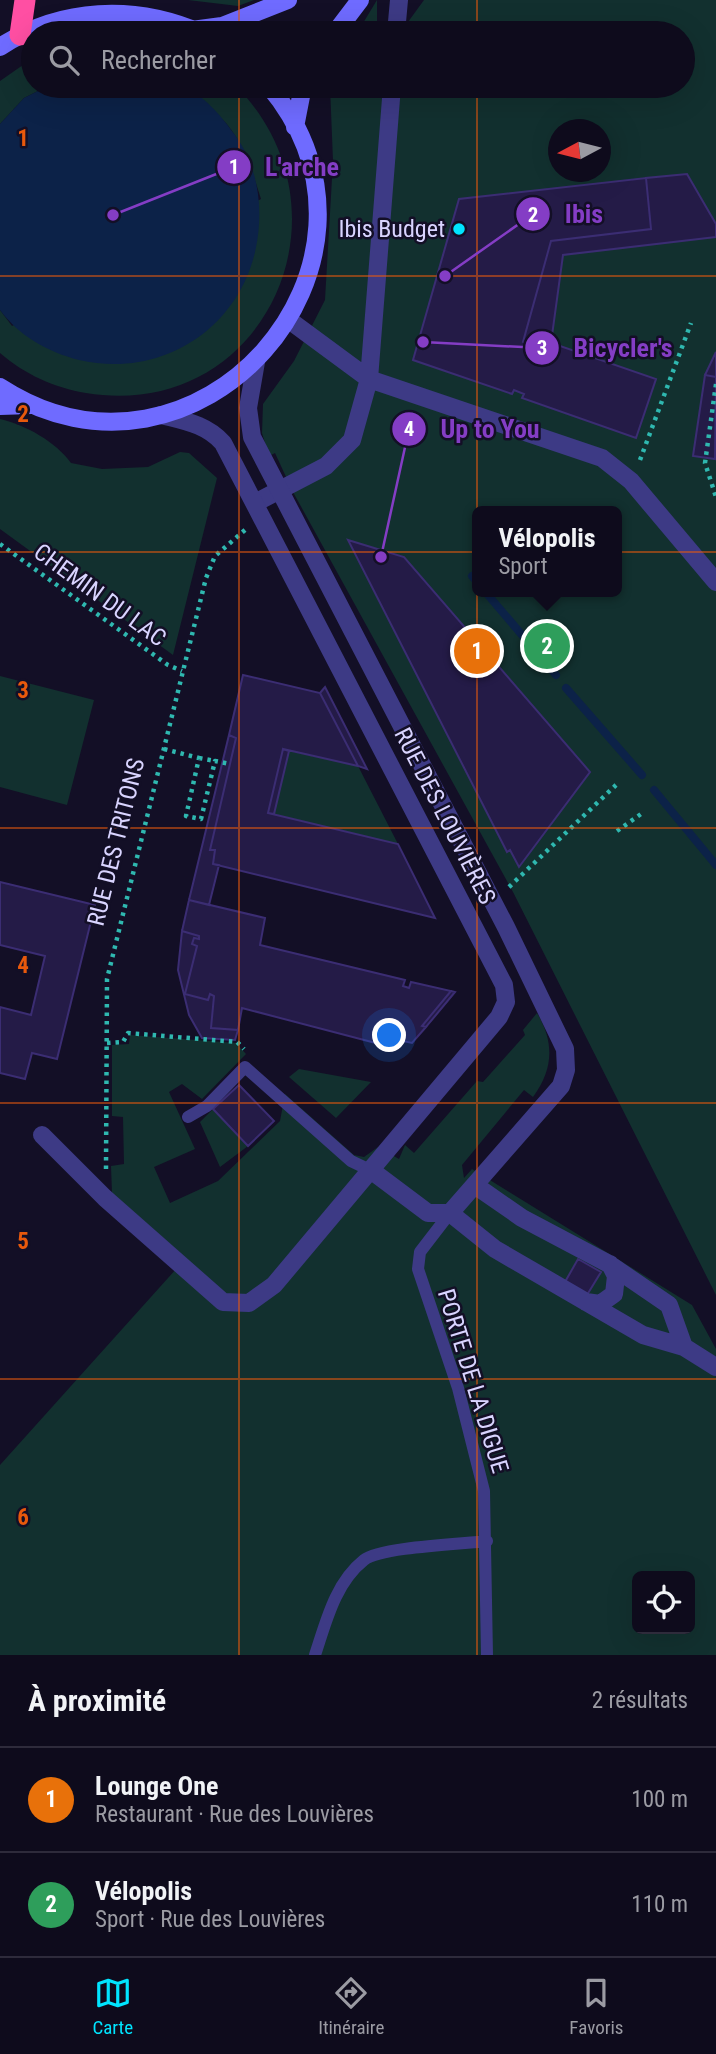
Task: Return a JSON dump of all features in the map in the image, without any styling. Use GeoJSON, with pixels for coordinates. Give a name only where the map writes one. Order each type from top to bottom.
{"type":"FeatureCollection","features":[{"type":"Feature","properties":{"kind":"highway"},"geometry":{"type":"LineString","coordinates":[[22,21],[25,0]]}},
{"type":"Feature","properties":{"kind":"highway"},"geometry":{"type":"LineString","coordinates":[[20,35],[21,28]]}},
{"type":"Feature","properties":{"kind":"main road"},"geometry":{"type":"LineString","coordinates":[[235,21],[288,0]]}},
{"type":"Feature","properties":{"kind":"main road"},"geometry":{"type":"LineString","coordinates":[[344,21],[360,0]]}},
{"type":"Feature","properties":{"kind":"main road"},"geometry":{"type":"LineString","coordinates":[[58,21],[109,13],[155,17],[167,21]]}},
{"type":"Feature","properties":{"kind":"main road"},"geometry":{"type":"LineString","coordinates":[[0,47],[20,35]]}},
{"type":"Feature","properties":{"kind":"main road"},"geometry":{"type":"LineString","coordinates":[[0,387],[32,405],[65,416],[99,421],[161,415],[211,396],[256,362],[289,320],[309,273],[317,216],[308,159],[295,127],[276,98]]}},
{"type":"Feature","properties":{"kind":"main road"},"geometry":{"type":"LineString","coordinates":[[295,127],[301,98]]}},
{"type":"Feature","properties":{"kind":"main road"},"geometry":{"type":"LineString","coordinates":[[0,407],[32,405]]}},
{"type":"Feature","properties":{"kind":"street"},"geometry":{"type":"LineString","coordinates":[[397,21],[399,0]]}},
{"type":"Feature","properties":{"kind":"street"},"geometry":{"type":"LineString","coordinates":[[255,503],[326,466],[352,440],[369,379],[391,98]]}},
{"type":"Feature","properties":{"kind":"street"},"geometry":{"type":"LineString","coordinates":[[289,320],[369,379],[602,458],[631,481],[716,582]]}},
{"type":"Feature","properties":{"kind":"street","name":"RUE DES LOUVIÈRES"},"geometry":{"type":"LineString","coordinates":[[256,362],[250,391],[249,425],[252,437],[506,927],[565,1049],[566,1070],[561,1086],[450,1213]]}},
{"type":"Feature","properties":{"kind":"street","name":"RUE DES LOUVIÈRES"},"geometry":{"type":"LineString","coordinates":[[161,415],[194,423],[216,435],[255,503],[505,985],[506,1002],[499,1017],[372,1171]]}},
{"type":"Feature","properties":{"kind":"street"},"geometry":{"type":"LineString","coordinates":[[42,1135],[105,1198],[223,1303],[249,1303],[274,1285],[372,1171],[428,1213],[450,1213],[504,1254],[586,1302],[643,1335],[684,1346],[716,1367]]}},
{"type":"Feature","properties":{"kind":"street"},"geometry":{"type":"LineString","coordinates":[[476,1186],[522,1218],[610,1264],[669,1305],[684,1346]]}},
{"type":"Feature","properties":{"kind":"street"},"geometry":{"type":"LineString","coordinates":[[586,1302],[600,1304],[614,1294],[616,1276],[610,1264]]}},
{"type":"Feature","properties":{"kind":"lane"},"geometry":{"type":"LineString","coordinates":[[188,1117],[207,1106],[245,1067],[351,1161],[372,1171]]}},
{"type":"Feature","properties":{"kind":"lane","name":"PORTE DE LA DIGUE"},"geometry":{"type":"LineString","coordinates":[[450,1213],[420,1252],[418,1269],[461,1401],[484,1491],[487,1655]]}},
{"type":"Feature","properties":{"kind":"lane"},"geometry":{"type":"LineString","coordinates":[[315,1655],[333,1599],[365,1559],[404,1550],[487,1541]]}},
{"type":"Feature","properties":{"kind":"path"},"geometry":{"type":"LineString","coordinates":[[646,443],[691,323]]}},
{"type":"Feature","properties":{"kind":"path"},"geometry":{"type":"LineString","coordinates":[[716,384],[705,463],[716,497]]}},
{"type":"Feature","properties":{"kind":"path","name":"RUE DES TRITONS"},"geometry":{"type":"LineString","coordinates":[[105,1198],[107,979],[209,567],[223,547],[236,535],[256,525]]}},
{"type":"Feature","properties":{"kind":"path","name":"CHEMIN DU LAC"},"geometry":{"type":"LineString","coordinates":[[0,544],[168,665],[183,671]]}},
{"type":"Feature","properties":{"kind":"path"},"geometry":{"type":"LineString","coordinates":[[164,749],[230,764]]}},
{"type":"Feature","properties":{"kind":"path"},"geometry":{"type":"LineString","coordinates":[[199,758],[186,816],[201,819],[215,761]]}},
{"type":"Feature","properties":{"kind":"path"},"geometry":{"type":"LineString","coordinates":[[508,889],[616,785]]}},
{"type":"Feature","properties":{"kind":"path"},"geometry":{"type":"LineString","coordinates":[[617,831],[641,814]]}},
{"type":"Feature","properties":{"kind":"green space"},"geometry":{"type":"Polygon","coordinates":[[[188,0],[254,0],[238,6],[188,0]]]}},
{"type":"Feature","properties":{"kind":"green space"},"geometry":{"type":"Polygon","coordinates":[[[377,0],[377,21],[364,21],[377,0]]]}},
{"type":"Feature","properties":{"kind":"green space"},"geometry":{"type":"Polygon","coordinates":[[[424,0],[716,0],[716,1295],[513,892],[293,492],[275,453],[269,456],[262,433],[263,404],[294,361],[325,300],[333,161],[330,98],[695,98],[695,21],[409,21],[424,0]]]}},
{"type":"Feature","properties":{"kind":"green space"},"geometry":{"type":"Polygon","coordinates":[[[21,66],[21,98],[24,98],[0,124],[0,81],[21,66]]]}},
{"type":"Feature","properties":{"kind":"green space"},"geometry":{"type":"Polygon","coordinates":[[[198,98],[244,98],[272,137],[290,191],[290,246],[274,298],[244,342],[202,375],[149,393],[86,393],[63,388],[40,379],[0,353],[0,310],[12,326],[261,199],[248,161],[234,133],[198,98]]]}},
{"type":"Feature","properties":{"kind":"green space"},"geometry":{"type":"Polygon","coordinates":[[[0,419],[40,435],[71,463],[102,469],[148,467],[180,452],[189,453],[217,478],[173,655],[0,529],[0,419]]]}},
{"type":"Feature","properties":{"kind":"green space"},"geometry":{"type":"Polygon","coordinates":[[[0,676],[94,700],[67,805],[0,787],[0,676]]]}},
{"type":"Feature","properties":{"kind":"green space"},"geometry":{"type":"Polygon","coordinates":[[[289,751],[358,766],[398,844],[274,814],[289,751]]]}},
{"type":"Feature","properties":{"kind":"green space"},"geometry":{"type":"Polygon","coordinates":[[[537,1013],[549,1046],[545,1077],[533,1097],[524,1090],[462,1165],[464,1178],[472,1169],[692,1305],[716,1349],[716,1655],[0,1655],[0,1465],[186,1258],[112,1193],[111,1166],[124,1164],[123,1117],[112,1116],[112,1045],[129,1044],[130,1035],[236,1043],[246,1054],[202,1099],[182,1084],[169,1092],[195,1149],[154,1167],[170,1203],[218,1181],[280,1121],[285,1094],[354,1155],[364,1157],[378,1147],[399,1159],[405,1145],[414,1153],[477,1081],[483,1082],[525,1035],[523,1030],[537,1013]]]}},
{"type":"Feature","properties":{"kind":"green space"},"geometry":{"type":"Polygon","coordinates":[[[299,1069],[371,1082],[336,1118],[289,1077],[299,1069]]]}},
{"type":"Feature","properties":{"kind":"green space"},"geometry":{"type":"Polygon","coordinates":[[[213,1109],[248,1146],[220,1167],[200,1122],[213,1109]]]}},
{"type":"Feature","properties":{"kind":"water"},"geometry":{"type":"Polygon","coordinates":[[[24,98],[202,98],[224,120],[242,145],[255,178],[259,201],[254,258],[242,288],[224,314],[201,335],[175,351],[145,361],[113,364],[79,360],[56,352],[35,342],[16,328],[0,310],[0,124],[24,98]]]}},
{"type":"Feature","properties":{"kind":"building"},"geometry":{"type":"Polygon","coordinates":[[[687,174],[716,224],[716,237],[563,255],[551,343],[537,338],[534,346],[523,342],[551,241],[651,229],[646,178],[687,174]]]}},
{"type":"Feature","properties":{"kind":"building"},"geometry":{"type":"Polygon","coordinates":[[[646,178],[651,229],[551,241],[523,342],[534,346],[537,338],[656,379],[636,438],[522,398],[524,394],[514,390],[512,394],[413,360],[459,199],[646,178]]]}},
{"type":"Feature","properties":{"kind":"building"},"geometry":{"type":"Polygon","coordinates":[[[716,352],[716,377],[705,375],[716,352]]]}},
{"type":"Feature","properties":{"kind":"building"},"geometry":{"type":"Polygon","coordinates":[[[705,375],[716,377],[715,459],[693,456],[705,375]]]}},
{"type":"Feature","properties":{"kind":"building"},"geometry":{"type":"Polygon","coordinates":[[[348,540],[404,557],[590,772],[519,867],[510,850],[507,852],[348,540]]]}},
{"type":"Feature","properties":{"kind":"building"},"geometry":{"type":"Polygon","coordinates":[[[243,675],[320,693],[358,766],[283,749],[268,813],[398,844],[435,918],[213,864],[215,850],[210,850],[236,738],[229,735],[243,675]]]}},
{"type":"Feature","properties":{"kind":"building"},"geometry":{"type":"Polygon","coordinates":[[[325,687],[367,769],[358,766],[320,693],[325,687]]]}},
{"type":"Feature","properties":{"kind":"building"},"geometry":{"type":"Polygon","coordinates":[[[229,735],[236,738],[210,850],[215,850],[213,864],[219,865],[209,905],[189,900],[229,735]]]}},
{"type":"Feature","properties":{"kind":"building"},"geometry":{"type":"Polygon","coordinates":[[[283,749],[289,751],[274,814],[268,813],[283,749]]]}},
{"type":"Feature","properties":{"kind":"building"},"geometry":{"type":"Polygon","coordinates":[[[0,882],[95,905],[57,1059],[32,1053],[25,1079],[0,1073],[0,1007],[31,1015],[45,956],[0,945],[0,882]]]}},
{"type":"Feature","properties":{"kind":"building"},"geometry":{"type":"Polygon","coordinates":[[[189,900],[265,918],[260,945],[405,980],[403,986],[409,988],[411,982],[451,991],[422,1026],[426,1027],[412,1043],[389,1038],[387,1046],[242,1008],[238,1030],[211,1028],[214,996],[210,994],[208,1000],[185,994],[197,946],[192,944],[194,938],[199,939],[199,936],[182,931],[189,900]]]}},
{"type":"Feature","properties":{"kind":"building"},"geometry":{"type":"Polygon","coordinates":[[[182,931],[199,936],[199,939],[194,938],[192,944],[197,946],[185,994],[208,1000],[210,994],[214,996],[211,1028],[238,1030],[235,1040],[202,1038],[189,1015],[178,970],[182,931]]]}},
{"type":"Feature","properties":{"kind":"building"},"geometry":{"type":"Polygon","coordinates":[[[451,991],[455,992],[426,1027],[422,1026],[451,991]]]}},
{"type":"Feature","properties":{"kind":"building"},"geometry":{"type":"Polygon","coordinates":[[[239,1085],[274,1121],[248,1146],[213,1109],[239,1085]]]}},
{"type":"Feature","properties":{"kind":"building"},"geometry":{"type":"Polygon","coordinates":[[[578,1259],[601,1272],[587,1295],[565,1282],[578,1259]]]}},
{"type":"Feature","properties":{"kind":"waterway"},"geometry":{"type":"LineString","coordinates":[[490,597],[556,675]]}},
{"type":"Feature","properties":{"kind":"waterway"},"geometry":{"type":"LineString","coordinates":[[566,688],[642,775]]}},
{"type":"Feature","properties":{"kind":"waterway"},"geometry":{"type":"LineString","coordinates":[[654,790],[716,865]]}},
{"type":"Feature","properties":{"kind":"place","name":"L'arche"},"geometry":{"type":"Point","coordinates":[113,215]}},
{"type":"Feature","properties":{"kind":"place","name":"Ibis Budget"},"geometry":{"type":"Point","coordinates":[459,229]}},
{"type":"Feature","properties":{"kind":"place","name":"Ibis"},"geometry":{"type":"Point","coordinates":[445,276]}},
{"type":"Feature","properties":{"kind":"place","name":"Bicycler's"},"geometry":{"type":"Point","coordinates":[423,342]}},
{"type":"Feature","properties":{"kind":"place","name":"Up to You"},"geometry":{"type":"Point","coordinates":[381,557]}},
{"type":"Feature","properties":{"kind":"place","name":"Vélopolis"},"geometry":{"type":"Point","coordinates":[547,646]}},
{"type":"Feature","properties":{"kind":"place","name":"Lounge One"},"geometry":{"type":"Point","coordinates":[477,651]}}]}
